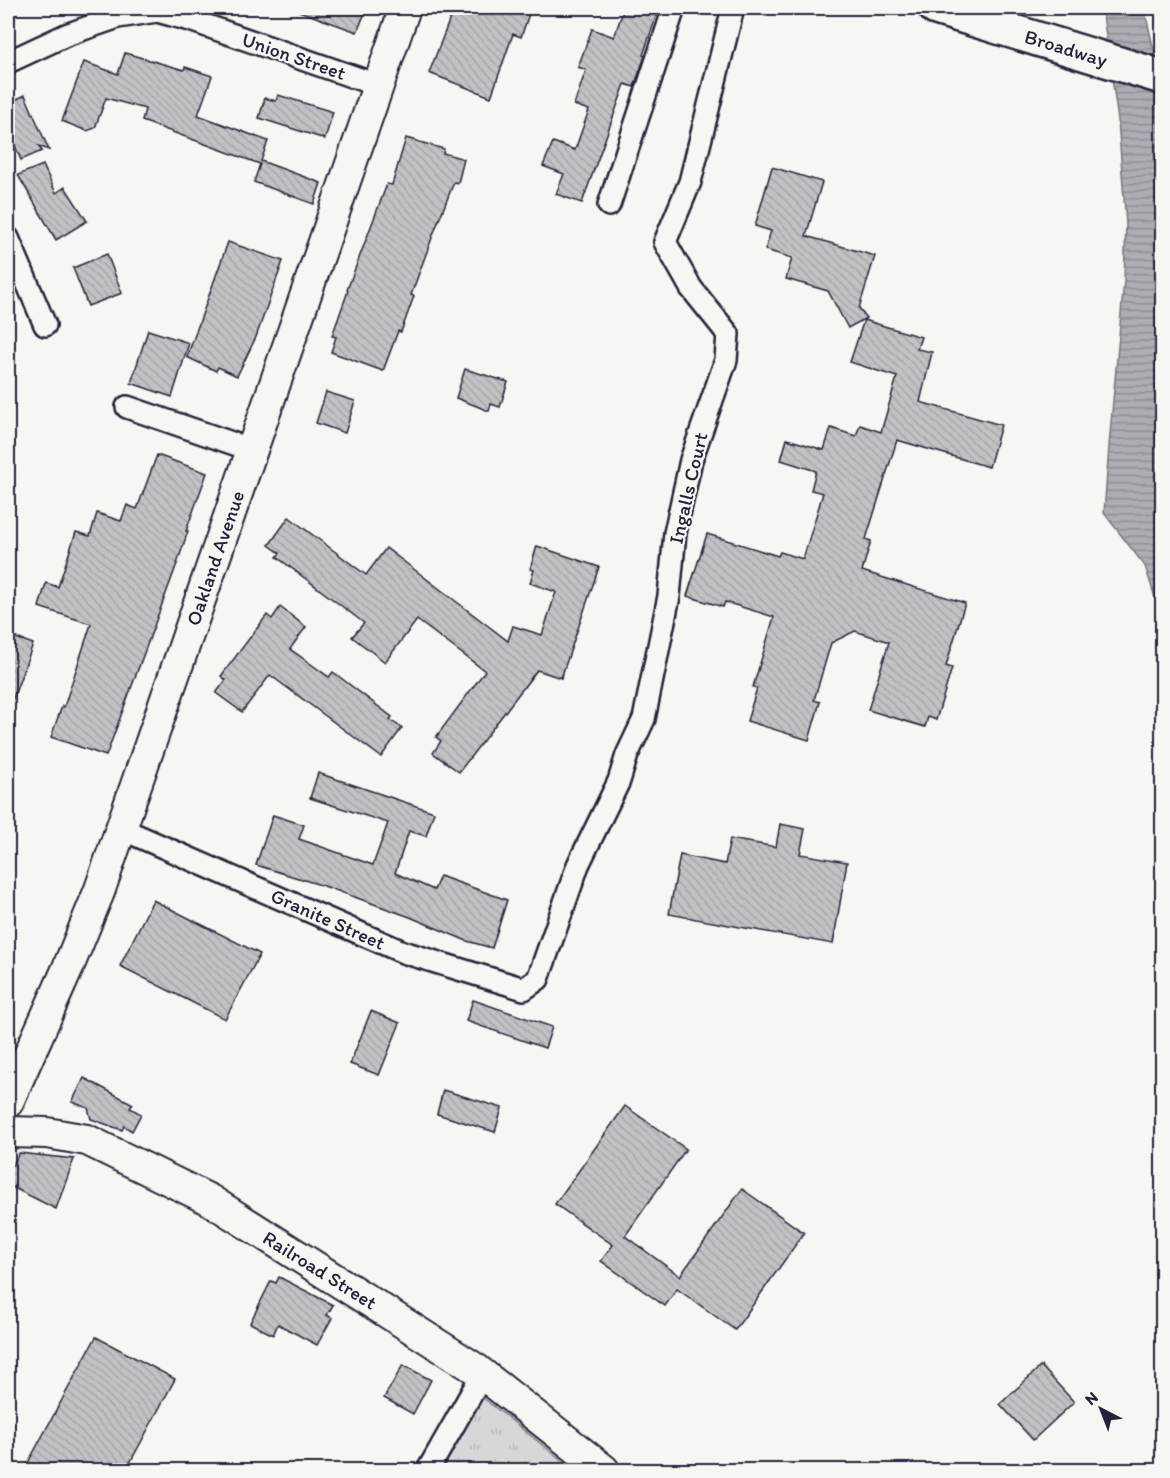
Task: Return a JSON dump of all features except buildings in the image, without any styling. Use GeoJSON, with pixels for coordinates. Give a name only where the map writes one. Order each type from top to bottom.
{"type":"FeatureCollection","features":[{"type":"Feature","properties":{"kind":"main road","name":"Broadway"},"geometry":{"type":"LineString","coordinates":[[936,8],[1162,77]]}},
{"type":"Feature","properties":{"kind":"street","name":"Oakland Avenue"},"geometry":{"type":"LineString","coordinates":[[8,1102],[99,892],[122,829],[405,8]]}},
{"type":"Feature","properties":{"kind":"street"},"geometry":{"type":"LineString","coordinates":[[609,205],[674,8]]}},
{"type":"Feature","properties":{"kind":"street","name":"Ingalls Court"},"geometry":{"type":"LineString","coordinates":[[538,979],[578,865],[619,781],[627,755],[644,719],[669,596],[675,532],[691,460],[726,360],[728,334],[691,288],[665,242],[690,182],[733,8]]}},
{"type":"Feature","properties":{"kind":"street","name":"Union Street"},"geometry":{"type":"LineString","coordinates":[[8,62],[66,35],[118,17],[157,11],[193,21],[377,85]]}},
{"type":"Feature","properties":{"kind":"street"},"geometry":{"type":"LineString","coordinates":[[8,238],[45,325]]}},
{"type":"Feature","properties":{"kind":"street"},"geometry":{"type":"LineString","coordinates":[[127,407],[252,450]]}},
{"type":"Feature","properties":{"kind":"street","name":"Granite Street"},"geometry":{"type":"LineString","coordinates":[[122,829],[403,952],[524,989],[538,979]]}},
{"type":"Feature","properties":{"kind":"street","name":"Railroad Street"},"geometry":{"type":"LineString","coordinates":[[8,1132],[47,1133],[87,1140],[210,1200],[483,1375],[604,1470]]}},
{"type":"Feature","properties":{"kind":"street"},"geometry":{"type":"LineString","coordinates":[[428,1470],[483,1375]]}},
{"type":"Feature","properties":{"kind":"green space"},"geometry":{"type":"Polygon","coordinates":[[[482,1397],[574,1470],[441,1470],[482,1397]]]}},
{"type":"Feature","properties":{"kind":"shaded area"},"geometry":{"type":"Polygon","coordinates":[[[1102,8],[1144,8],[1162,84],[1162,619],[1145,566],[1104,513],[1124,281],[1126,224],[1118,120],[1102,8]]]}}]}
